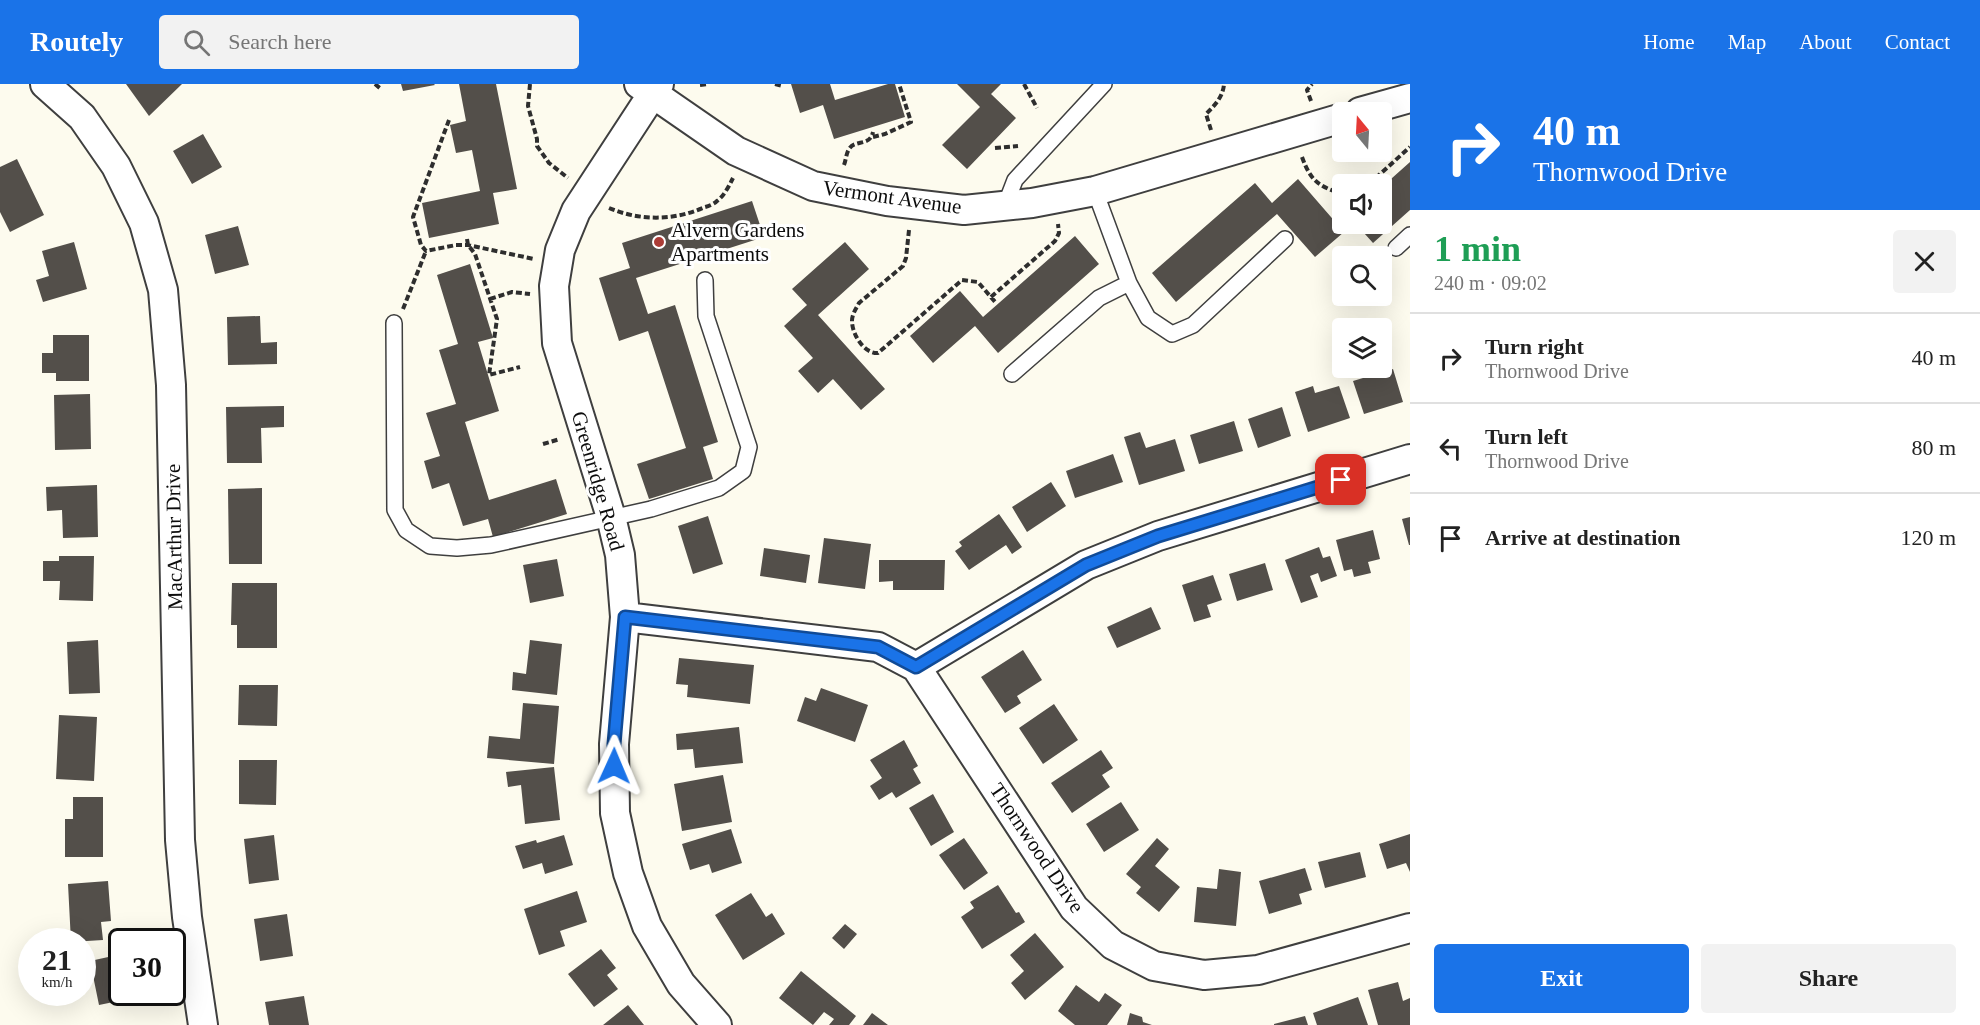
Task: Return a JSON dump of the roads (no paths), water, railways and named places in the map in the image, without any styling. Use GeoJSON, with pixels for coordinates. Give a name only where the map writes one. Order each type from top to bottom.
{"type":"FeatureCollection","features":[{"type":"Feature","properties":{"kind":"street","name":"MacArthur Drive"},"geometry":{"type":"LineString","coordinates":[[45,84],[82,117],[116,166],[144,223],[163,290],[171,385],[180,840],[187,917],[203,1025]]}},
{"type":"Feature","properties":{"kind":"street","name":"Vermont Avenue"},"geometry":{"type":"LineString","coordinates":[[650,87],[736,151],[813,186],[887,201],[964,210],[1032,204],[1095,191],[1332,121]]}},
{"type":"Feature","properties":{"kind":"street","name":"Greenridge Road"},"geometry":{"type":"LineString","coordinates":[[650,87],[576,211],[560,250],[554,286],[557,343],[611,517],[620,555],[625,617],[614,744],[615,813],[626,863],[647,926],[681,984],[717,1025]]}},
{"type":"Feature","properties":{"kind":"street"},"geometry":{"type":"LineString","coordinates":[[1392,103],[1410,98]]}},
{"type":"Feature","properties":{"kind":"street"},"geometry":{"type":"LineString","coordinates":[[916,667],[1086,565],[1158,536],[1410,459]]}},
{"type":"Feature","properties":{"kind":"street","name":"Thornwood Drive"},"geometry":{"type":"LineString","coordinates":[[625,617],[878,647],[916,667],[1074,908],[1113,945],[1154,966],[1204,975],[1258,970],[1410,928]]}},
{"type":"Feature","properties":{"kind":"lane"},"geometry":{"type":"LineString","coordinates":[[1005,206],[1015,180],[1104,84]]}},
{"type":"Feature","properties":{"kind":"lane"},"geometry":{"type":"LineString","coordinates":[[1095,191],[1129,283],[1148,318],[1172,334],[1193,325],[1286,239]]}},
{"type":"Feature","properties":{"kind":"lane"},"geometry":{"type":"LineString","coordinates":[[1396,248],[1410,236]]}},
{"type":"Feature","properties":{"kind":"lane"},"geometry":{"type":"LineString","coordinates":[[394,323],[395,510],[406,530],[430,546],[457,548],[491,545],[651,509],[719,488],[743,471],[749,447],[706,316],[705,280]]}},
{"type":"Feature","properties":{"kind":"lane"},"geometry":{"type":"LineString","coordinates":[[1012,374],[1099,298],[1129,283]]}},
{"type":"Feature","properties":{"kind":"place","name":"Alvern Gardens Apartments"},"geometry":{"type":"Point","coordinates":[659,242]}}]}
